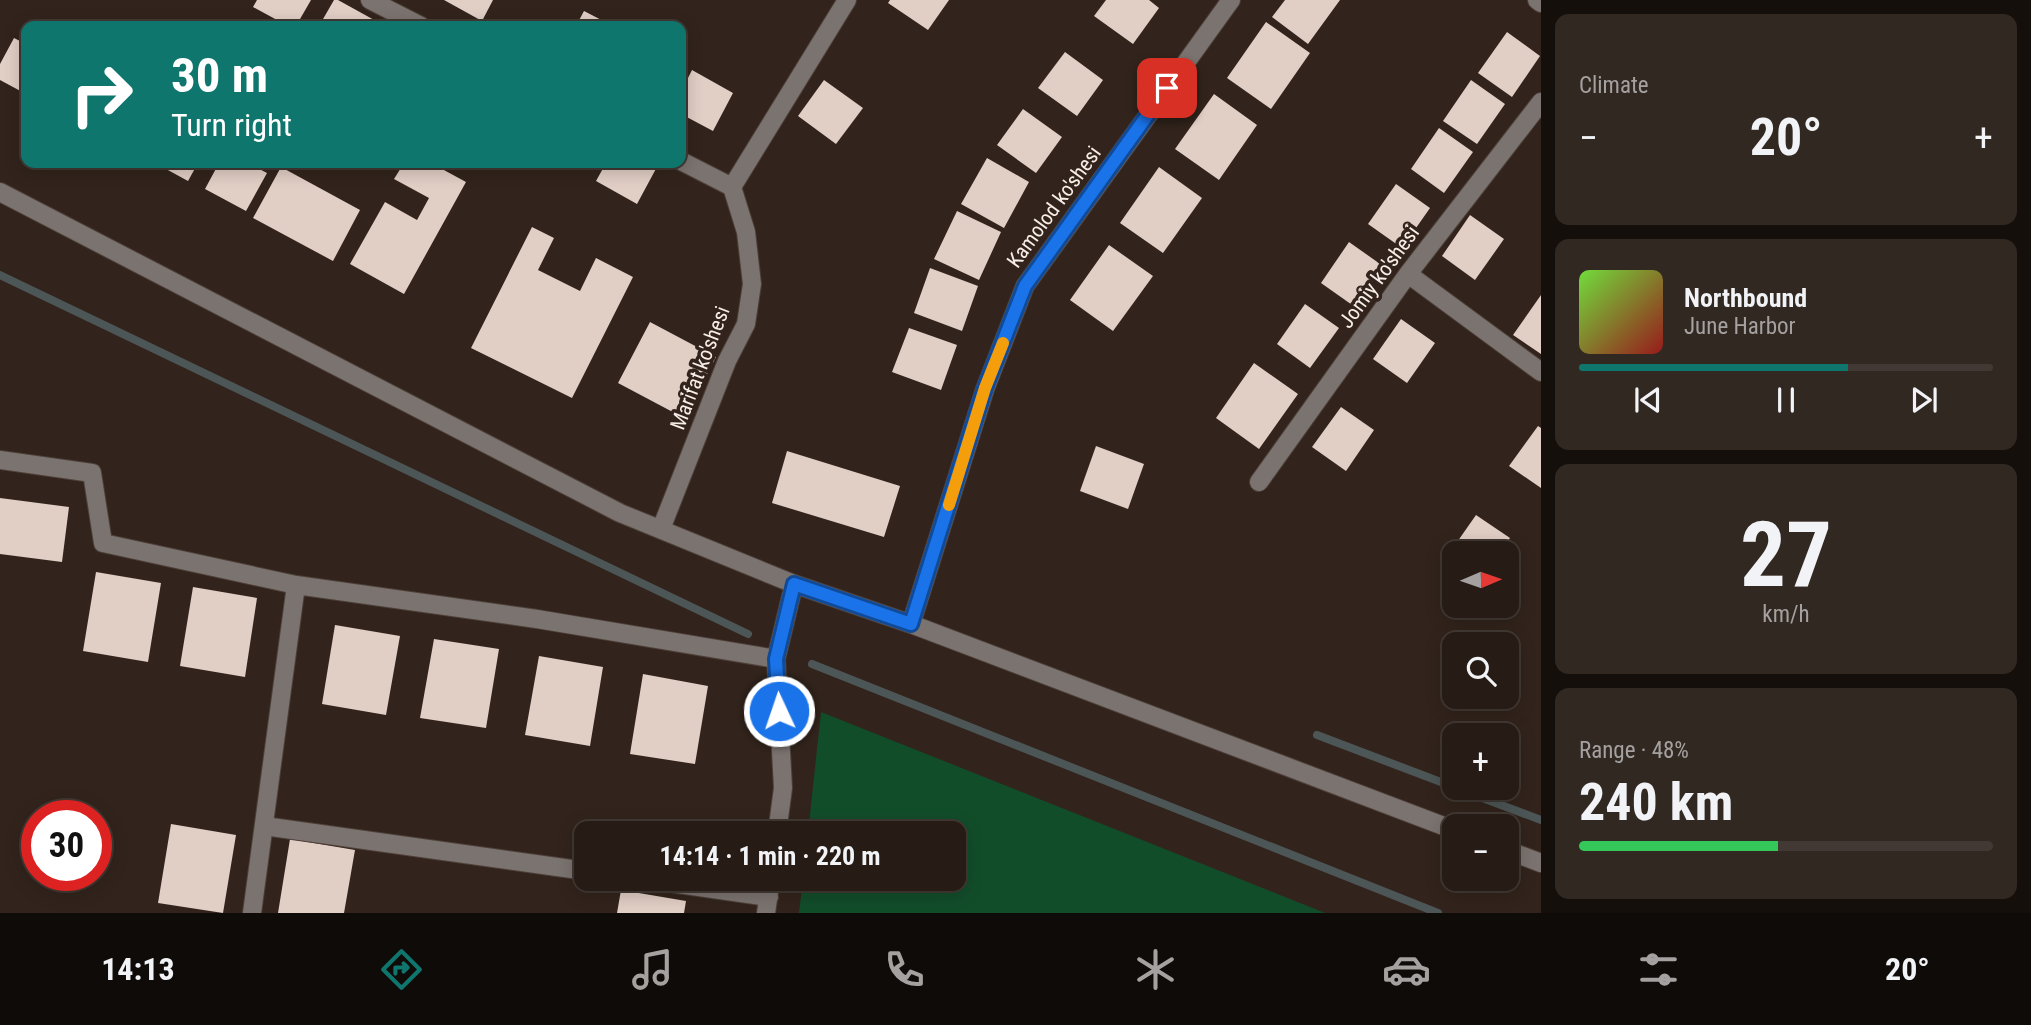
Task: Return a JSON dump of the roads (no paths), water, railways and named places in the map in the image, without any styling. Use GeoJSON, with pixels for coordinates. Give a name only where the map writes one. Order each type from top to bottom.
{"type":"FeatureCollection","features":[{"type":"Feature","properties":{"kind":"street"},"geometry":{"type":"LineString","coordinates":[[370,0],[411,21]]}},
{"type":"Feature","properties":{"kind":"street"},"geometry":{"type":"LineString","coordinates":[[686,164],[732,187],[847,0]]}},
{"type":"Feature","properties":{"kind":"street","name":"Kamolod ko'shesi"},"geometry":{"type":"LineString","coordinates":[[911,624],[985,388],[1025,286],[1231,0]]}},
{"type":"Feature","properties":{"kind":"street"},"geometry":{"type":"LineString","coordinates":[[1537,0],[1541,3]]}},
{"type":"Feature","properties":{"kind":"street","name":"Jomiy ko'shesi"},"geometry":{"type":"LineString","coordinates":[[1259,482],[1408,274],[1541,102]]}},
{"type":"Feature","properties":{"kind":"street","name":"Marifat ko'shesi"},"geometry":{"type":"LineString","coordinates":[[661,529],[727,361],[746,324],[752,284],[746,232],[732,187]]}},
{"type":"Feature","properties":{"kind":"street"},"geometry":{"type":"LineString","coordinates":[[0,192],[620,513],[794,584],[911,624],[1442,825]]}},
{"type":"Feature","properties":{"kind":"street"},"geometry":{"type":"LineString","coordinates":[[1408,274],[1541,372]]}},
{"type":"Feature","properties":{"kind":"street"},"geometry":{"type":"LineString","coordinates":[[0,460],[92,473],[103,542],[296,585],[537,620],[776,659]]}},
{"type":"Feature","properties":{"kind":"street"},"geometry":{"type":"LineString","coordinates":[[779,821],[783,788],[776,659],[794,584]]}},
{"type":"Feature","properties":{"kind":"street"},"geometry":{"type":"LineString","coordinates":[[251,913],[296,585]]}},
{"type":"Feature","properties":{"kind":"street"},"geometry":{"type":"LineString","coordinates":[[264,825],[574,870]]}},
{"type":"Feature","properties":{"kind":"street"},"geometry":{"type":"LineString","coordinates":[[1519,855],[1541,863]]}},
{"type":"Feature","properties":{"kind":"street"},"geometry":{"type":"LineString","coordinates":[[699,891],[767,905]]}},
{"type":"Feature","properties":{"kind":"waterway"},"geometry":{"type":"LineString","coordinates":[[0,275],[748,634]]}},
{"type":"Feature","properties":{"kind":"waterway"},"geometry":{"type":"LineString","coordinates":[[812,664],[1438,913]]}},
{"type":"Feature","properties":{"kind":"waterway"},"geometry":{"type":"LineString","coordinates":[[1317,735],[1442,782]]}},
{"type":"Feature","properties":{"kind":"waterway"},"geometry":{"type":"LineString","coordinates":[[1488,800],[1541,820]]}}]}
